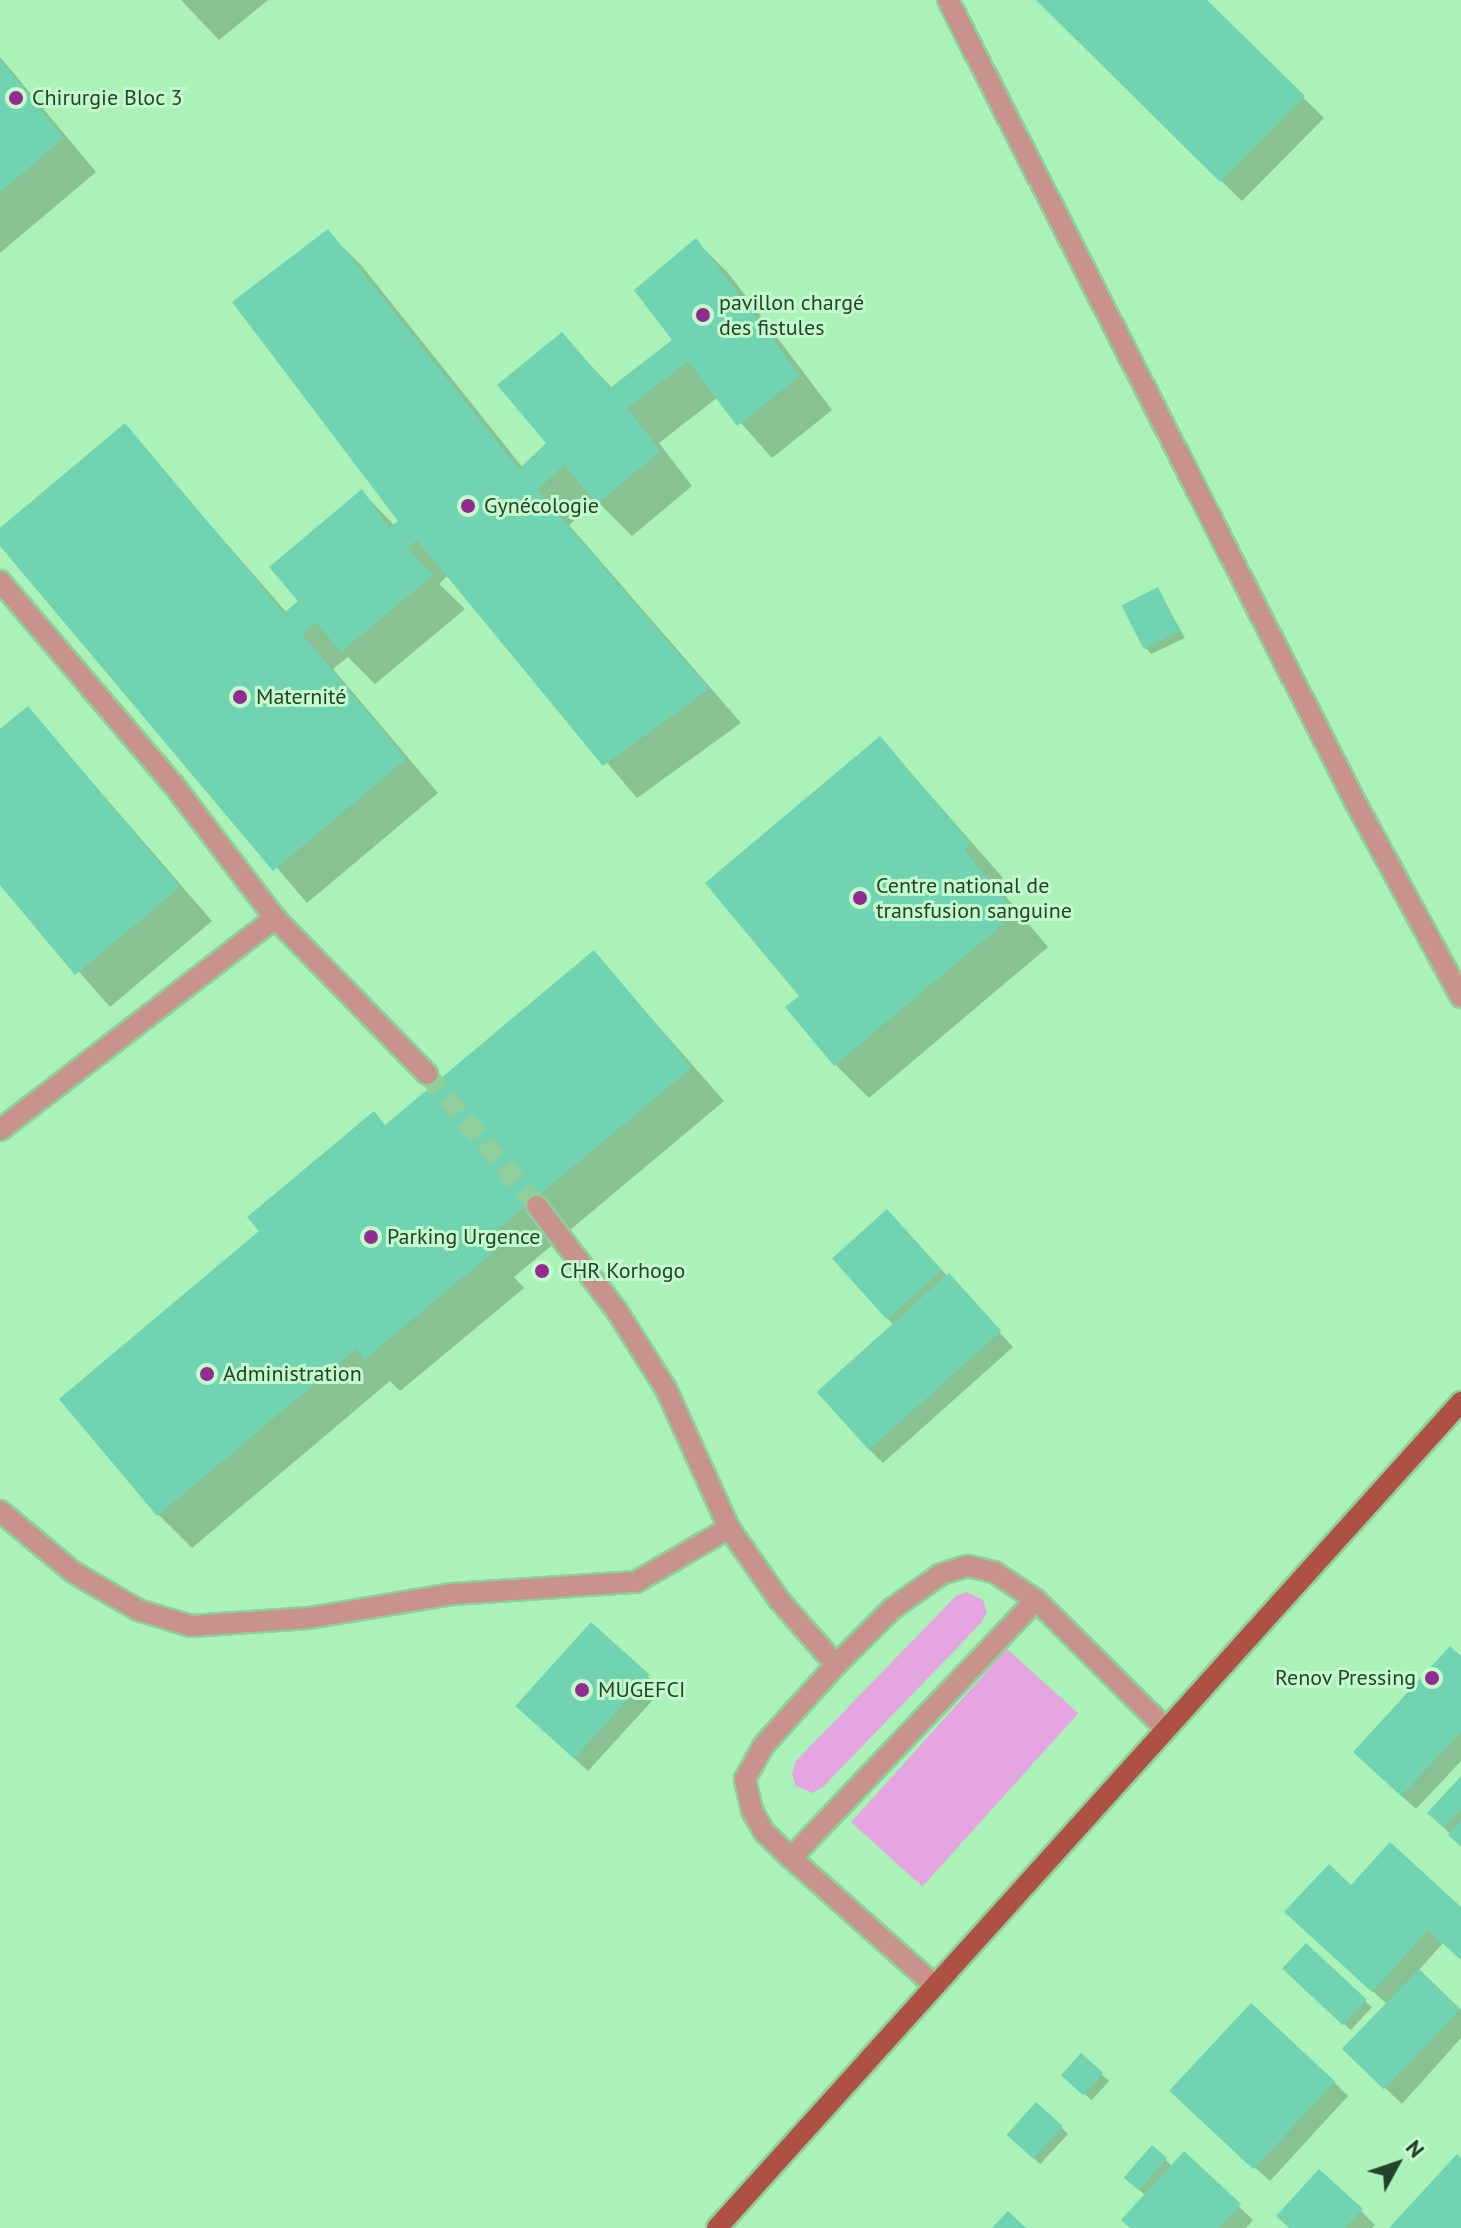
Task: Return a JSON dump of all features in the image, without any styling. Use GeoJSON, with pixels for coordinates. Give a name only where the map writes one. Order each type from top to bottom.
{"type":"FeatureCollection","features":[{"type":"Feature","properties":{"kind":"main road"},"geometry":{"type":"LineString","coordinates":[[717,2228],[933,1984],[1461,1402]]}},
{"type":"Feature","properties":{"kind":"street"},"geometry":{"type":"LineString","coordinates":[[948,0],[1359,809],[1461,997]]}},
{"type":"Feature","properties":{"kind":"street"},"geometry":{"type":"LineString","coordinates":[[0,581],[173,784],[275,918],[427,1074]]}},
{"type":"Feature","properties":{"kind":"street"},"geometry":{"type":"LineString","coordinates":[[0,1130],[275,918]]}},
{"type":"Feature","properties":{"kind":"street"},"geometry":{"type":"LineString","coordinates":[[537,1206],[617,1311],[666,1389],[729,1528],[780,1601],[836,1665]]}},
{"type":"Feature","properties":{"kind":"street"},"geometry":{"type":"LineString","coordinates":[[0,1511],[73,1572],[138,1610],[191,1626],[309,1618],[453,1594],[636,1582],[729,1528]]}},
{"type":"Feature","properties":{"kind":"street"},"geometry":{"type":"LineString","coordinates":[[933,1984],[764,1832],[745,1779],[763,1746],[836,1665],[892,1609],[941,1574],[968,1566],[994,1572],[1036,1600],[1166,1729]]}},
{"type":"Feature","properties":{"kind":"street"},"geometry":{"type":"LineString","coordinates":[[791,1858],[1036,1600]]}},
{"type":"Feature","properties":{"kind":"shaded area"},"geometry":{"type":"Polygon","coordinates":[[[967,1592],[983,1600],[987,1612],[981,1623],[823,1787],[812,1793],[796,1786],[792,1774],[796,1761],[956,1596],[967,1592]]]}},
{"type":"Feature","properties":{"kind":"shaded area"},"geometry":{"type":"Polygon","coordinates":[[[1007,1649],[1078,1713],[922,1886],[851,1822],[1007,1649]]]}},
{"type":"Feature","properties":{"kind":"building"},"geometry":{"type":"Polygon","coordinates":[[[1036,0],[1207,0],[1305,96],[1220,182],[1036,0]]]}},
{"type":"Feature","properties":{"kind":"building","name":"Chirurgie Bloc 3"},"geometry":{"type":"Polygon","coordinates":[[[0,59],[64,138],[0,192],[0,59]]]}},
{"type":"Feature","properties":{"kind":"building"},"geometry":{"type":"Polygon","coordinates":[[[328,229],[519,469],[546,443],[497,385],[562,332],[610,388],[672,340],[634,290],[696,238],[800,376],[737,426],[688,361],[627,408],[660,451],[597,504],[564,465],[537,490],[709,689],[603,766],[417,540],[407,549],[433,575],[341,652],[316,622],[302,634],[406,759],[273,871],[0,546],[0,528],[125,423],[284,613],[298,601],[269,567],[362,489],[389,528],[398,521],[232,302],[328,229]]]}},
{"type":"Feature","properties":{"kind":"building"},"geometry":{"type":"Polygon","coordinates":[[[1158,587],[1180,631],[1144,649],[1121,606],[1158,587]]]}},
{"type":"Feature","properties":{"kind":"building"},"geometry":{"type":"Polygon","coordinates":[[[28,706],[180,887],[75,975],[0,885],[0,729],[28,706]]]}},
{"type":"Feature","properties":{"kind":"building","name":"Centre national de transfusion sanguine"},"geometry":{"type":"Polygon","coordinates":[[[880,736],[971,844],[964,850],[1016,913],[834,1066],[785,1007],[799,996],[705,883],[880,736]]]}},
{"type":"Feature","properties":{"kind":"building"},"geometry":{"type":"Polygon","coordinates":[[[594,950],[692,1067],[483,1242],[492,1253],[365,1359],[356,1349],[157,1516],[59,1399],[259,1231],[247,1217],[374,1111],[385,1125],[594,950]]]}},
{"type":"Feature","properties":{"kind":"building"},"geometry":{"type":"Polygon","coordinates":[[[887,1209],[942,1270],[887,1319],[832,1259],[887,1209]]]}},
{"type":"Feature","properties":{"kind":"building"},"geometry":{"type":"Polygon","coordinates":[[[949,1273],[1001,1331],[869,1450],[817,1392],[949,1273]]]}},
{"type":"Feature","properties":{"kind":"building","name":"MUGEFCI"},"geometry":{"type":"Polygon","coordinates":[[[591,1622],[650,1675],[574,1759],[515,1706],[591,1622]]]}},
{"type":"Feature","properties":{"kind":"building"},"geometry":{"type":"Polygon","coordinates":[[[1450,1646],[1461,1656],[1461,1732],[1401,1796],[1353,1752],[1450,1646]]]}},
{"type":"Feature","properties":{"kind":"building"},"geometry":{"type":"Polygon","coordinates":[[[1461,1776],[1461,1809],[1444,1828],[1427,1813],[1461,1776]]]}},
{"type":"Feature","properties":{"kind":"building"},"geometry":{"type":"Polygon","coordinates":[[[1461,1821],[1461,1847],[1448,1835],[1461,1821]]]}},
{"type":"Feature","properties":{"kind":"building"},"geometry":{"type":"Polygon","coordinates":[[[1390,1842],[1461,1907],[1461,1960],[1428,1930],[1372,1992],[1284,1912],[1329,1864],[1351,1885],[1390,1842]]]}},
{"type":"Feature","properties":{"kind":"building"},"geometry":{"type":"Polygon","coordinates":[[[1306,1943],[1367,2000],[1343,2025],[1282,1969],[1306,1943]]]}},
{"type":"Feature","properties":{"kind":"building"},"geometry":{"type":"Polygon","coordinates":[[[1419,1969],[1461,2009],[1384,2089],[1342,2049],[1419,1969]]]}},
{"type":"Feature","properties":{"kind":"building"},"geometry":{"type":"Polygon","coordinates":[[[1251,2003],[1335,2081],[1253,2169],[1169,2091],[1251,2003]]]}},
{"type":"Feature","properties":{"kind":"building"},"geometry":{"type":"Polygon","coordinates":[[[1081,2053],[1103,2073],[1083,2095],[1061,2075],[1081,2053]]]}},
{"type":"Feature","properties":{"kind":"building"},"geometry":{"type":"Polygon","coordinates":[[[1036,2102],[1063,2126],[1033,2159],[1007,2135],[1036,2102]]]}},
{"type":"Feature","properties":{"kind":"building"},"geometry":{"type":"Polygon","coordinates":[[[1152,2145],[1167,2158],[1139,2191],[1124,2177],[1152,2145]]]}},
{"type":"Feature","properties":{"kind":"building"},"geometry":{"type":"Polygon","coordinates":[[[1184,2151],[1241,2204],[1219,2228],[1130,2228],[1121,2220],[1184,2151]]]}},
{"type":"Feature","properties":{"kind":"building"},"geometry":{"type":"Polygon","coordinates":[[[1457,2154],[1461,2158],[1461,2228],[1389,2228],[1457,2154]]]}},
{"type":"Feature","properties":{"kind":"building"},"geometry":{"type":"Polygon","coordinates":[[[1319,2169],[1363,2209],[1345,2228],[1289,2228],[1276,2216],[1319,2169]]]}},
{"type":"Feature","properties":{"kind":"building"},"geometry":{"type":"Polygon","coordinates":[[[1008,2211],[1026,2228],[992,2228],[1008,2211]]]}},
{"type":"Feature","properties":{"kind":"tunnel"},"geometry":{"type":"LineString","coordinates":[[427,1074],[537,1206]]}},
{"type":"Feature","properties":{"kind":"place","name":"Chirurgie Bloc 3"},"geometry":{"type":"Point","coordinates":[16,98]}},
{"type":"Feature","properties":{"kind":"place","name":"pavillon chargé des fistules"},"geometry":{"type":"Point","coordinates":[703,315]}},
{"type":"Feature","properties":{"kind":"place","name":"Gynécologie"},"geometry":{"type":"Point","coordinates":[468,506]}},
{"type":"Feature","properties":{"kind":"place","name":"Maternité"},"geometry":{"type":"Point","coordinates":[240,697]}},
{"type":"Feature","properties":{"kind":"place","name":"Centre national de transfusion sanguine"},"geometry":{"type":"Point","coordinates":[860,898]}},
{"type":"Feature","properties":{"kind":"place","name":"Parking Urgence"},"geometry":{"type":"Point","coordinates":[371,1237]}},
{"type":"Feature","properties":{"kind":"place","name":"CHR Korhogo"},"geometry":{"type":"Point","coordinates":[542,1271]}},
{"type":"Feature","properties":{"kind":"place","name":"Administration"},"geometry":{"type":"Point","coordinates":[207,1374]}},
{"type":"Feature","properties":{"kind":"place","name":"Renov Pressing"},"geometry":{"type":"Point","coordinates":[1432,1678]}},
{"type":"Feature","properties":{"kind":"place","name":"MUGEFCI"},"geometry":{"type":"Point","coordinates":[582,1690]}}]}
